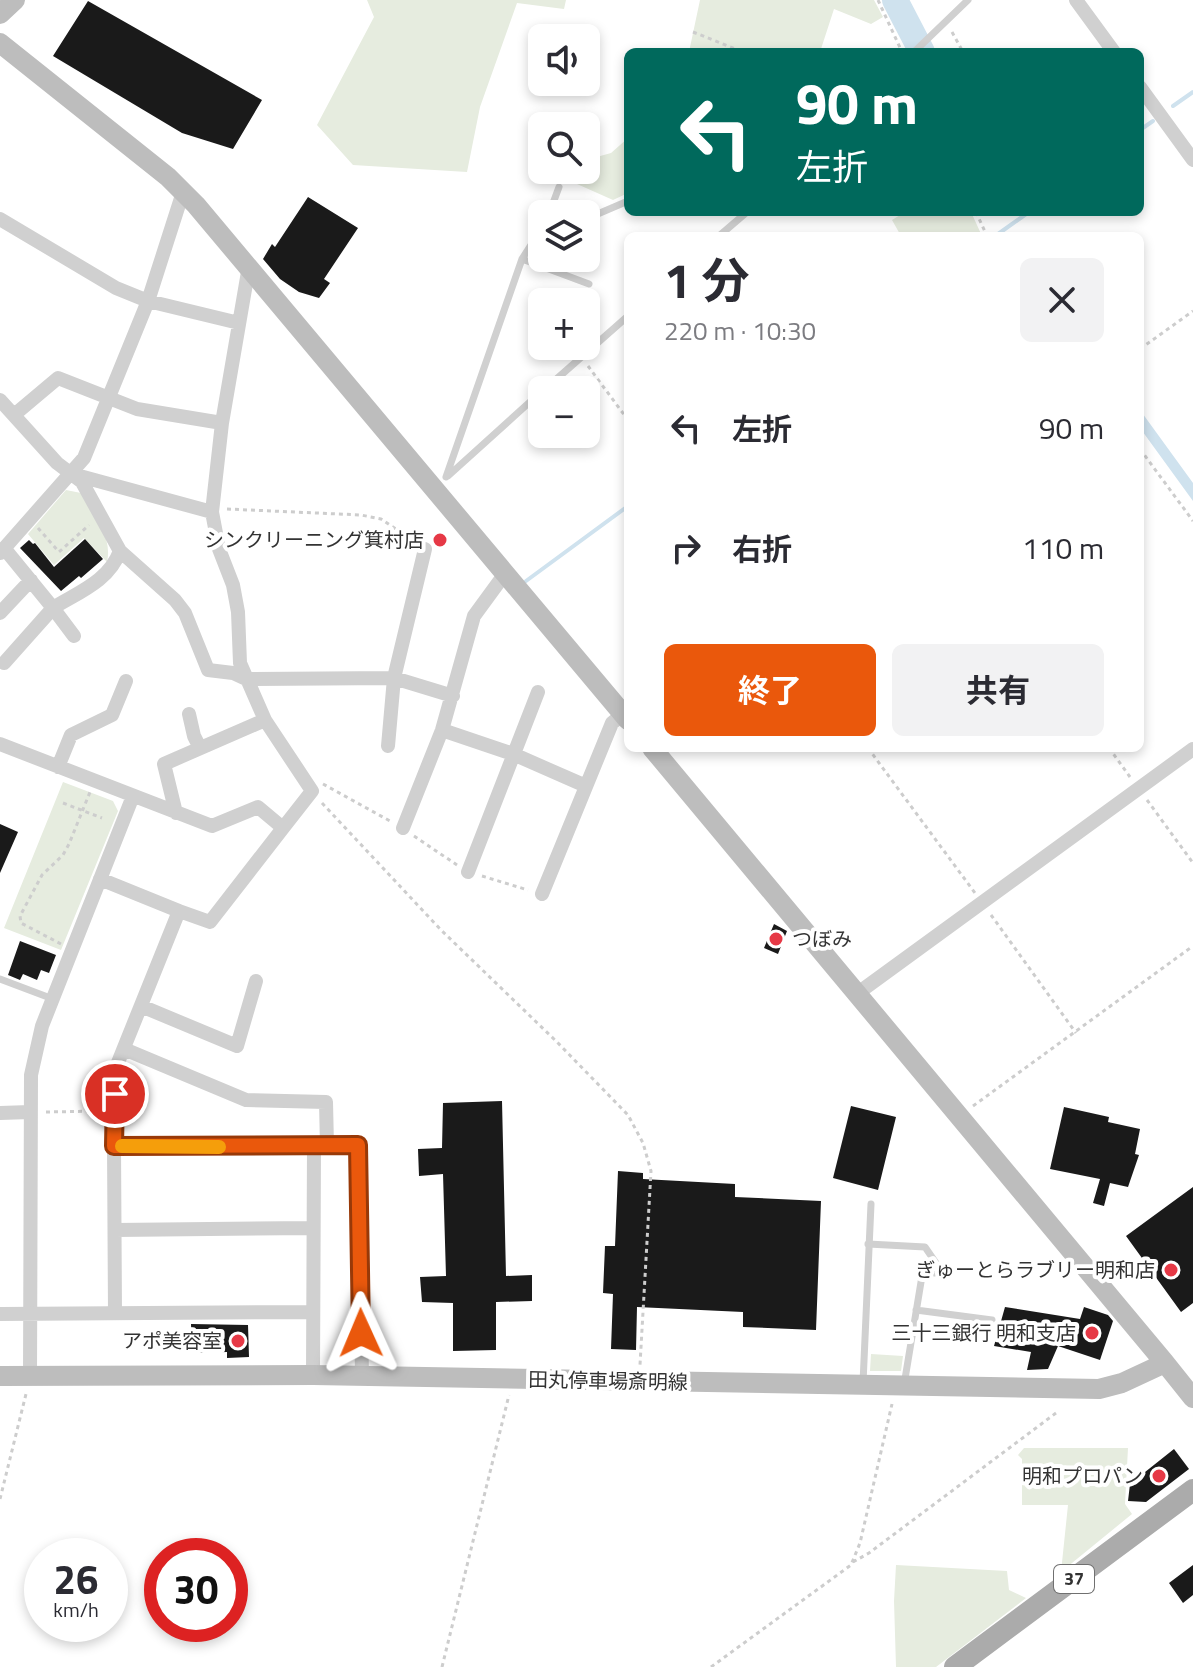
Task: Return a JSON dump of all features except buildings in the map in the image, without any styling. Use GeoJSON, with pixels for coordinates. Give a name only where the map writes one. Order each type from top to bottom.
{"type":"FeatureCollection","features":[{"type":"Feature","properties":{"kind":"main road","name":"37"},"geometry":{"type":"LineString","coordinates":[[966,1662],[1193,1490]]}},
{"type":"Feature","properties":{"kind":"street"},"geometry":{"type":"LineString","coordinates":[[0,14],[15,0]]}},
{"type":"Feature","properties":{"kind":"street"},"geometry":{"type":"LineString","coordinates":[[1076,0],[1111,48]]}},
{"type":"Feature","properties":{"kind":"street"},"geometry":{"type":"LineString","coordinates":[[0,43],[183,192],[440,482],[504,575],[624,716]]}},
{"type":"Feature","properties":{"kind":"street"},"geometry":{"type":"LineString","coordinates":[[1144,93],[1193,160]]}},
{"type":"Feature","properties":{"kind":"street"},"geometry":{"type":"LineString","coordinates":[[74,636],[31,580],[2,550],[84,458],[148,301],[183,192]]}},
{"type":"Feature","properties":{"kind":"street"},"geometry":{"type":"LineString","coordinates":[[0,219],[116,288],[148,301],[239,323]]}},
{"type":"Feature","properties":{"kind":"street"},"geometry":{"type":"LineString","coordinates":[[100,879],[210,922],[312,791],[265,720],[240,663],[238,612],[233,585],[219,549],[212,512],[222,423],[249,266]]}},
{"type":"Feature","properties":{"kind":"street"},"geometry":{"type":"LineString","coordinates":[[14,415],[58,378],[137,409],[222,423]]}},
{"type":"Feature","properties":{"kind":"street"},"geometry":{"type":"LineString","coordinates":[[0,400],[57,463],[87,490],[120,551],[175,600],[185,613],[208,670],[233,673],[246,679],[394,678],[453,696]]}},
{"type":"Feature","properties":{"kind":"street"},"geometry":{"type":"LineString","coordinates":[[72,474],[212,512]]}},
{"type":"Feature","properties":{"kind":"street"},"geometry":{"type":"LineString","coordinates":[[388,746],[394,678],[425,549]]}},
{"type":"Feature","properties":{"kind":"street"},"geometry":{"type":"LineString","coordinates":[[4,663],[53,608],[104,577],[116,563],[120,551]]}},
{"type":"Feature","properties":{"kind":"street"},"geometry":{"type":"LineString","coordinates":[[403,828],[442,730],[474,616],[504,575]]}},
{"type":"Feature","properties":{"kind":"street"},"geometry":{"type":"LineString","coordinates":[[0,613],[31,580]]}},
{"type":"Feature","properties":{"kind":"street"},"geometry":{"type":"LineString","coordinates":[[58,767],[71,735],[112,715],[126,681]]}},
{"type":"Feature","properties":{"kind":"street"},"geometry":{"type":"LineString","coordinates":[[468,872],[538,692]]}},
{"type":"Feature","properties":{"kind":"street"},"geometry":{"type":"LineString","coordinates":[[189,714],[200,748]]}},
{"type":"Feature","properties":{"kind":"street"},"geometry":{"type":"LineString","coordinates":[[542,894],[612,723],[624,717]]}},
{"type":"Feature","properties":{"kind":"street"},"geometry":{"type":"LineString","coordinates":[[176,813],[164,764],[265,720]]}},
{"type":"Feature","properties":{"kind":"street"},"geometry":{"type":"LineString","coordinates":[[442,730],[513,754],[586,786]]}},
{"type":"Feature","properties":{"kind":"street"},"geometry":{"type":"LineString","coordinates":[[0,744],[212,826],[258,807],[283,828]]}},
{"type":"Feature","properties":{"kind":"street"},"geometry":{"type":"LineString","coordinates":[[858,993],[1193,749]]}},
{"type":"Feature","properties":{"kind":"street"},"geometry":{"type":"LineString","coordinates":[[655,752],[1193,1398]]}},
{"type":"Feature","properties":{"kind":"street"},"geometry":{"type":"LineString","coordinates":[[30,1376],[30,1112],[33,1059],[53,999],[133,796]]}},
{"type":"Feature","properties":{"kind":"street"},"geometry":{"type":"LineString","coordinates":[[115,1313],[117,1065],[179,911]]}},
{"type":"Feature","properties":{"kind":"street"},"geometry":{"type":"LineString","coordinates":[[141,1006],[237,1046],[256,981]]}},
{"type":"Feature","properties":{"kind":"street"},"geometry":{"type":"LineString","coordinates":[[124,1049],[246,1100],[326,1102],[313,1228],[313,1375]]}},
{"type":"Feature","properties":{"kind":"street"},"geometry":{"type":"LineString","coordinates":[[0,1113],[30,1112]]}},
{"type":"Feature","properties":{"kind":"street"},"geometry":{"type":"LineString","coordinates":[[114,1146],[358,1145],[362,1375]]}},
{"type":"Feature","properties":{"kind":"street"},"geometry":{"type":"LineString","coordinates":[[115,1230],[313,1228]]}},
{"type":"Feature","properties":{"kind":"street"},"geometry":{"type":"LineString","coordinates":[[0,1314],[312,1312]]}},
{"type":"Feature","properties":{"kind":"street","name":"田丸停車場斎明線"},"geometry":{"type":"LineString","coordinates":[[0,1376],[362,1375],[1099,1389],[1122,1383],[1165,1363]]}},
{"type":"Feature","properties":{"kind":"lane"},"geometry":{"type":"LineString","coordinates":[[918,48],[968,0]]}},
{"type":"Feature","properties":{"kind":"lane"},"geometry":{"type":"LineString","coordinates":[[554,200],[559,187]]}},
{"type":"Feature","properties":{"kind":"lane"},"geometry":{"type":"LineString","coordinates":[[600,213],[624,203]]}},
{"type":"Feature","properties":{"kind":"lane"},"geometry":{"type":"LineString","coordinates":[[724,232],[742,216]]}},
{"type":"Feature","properties":{"kind":"lane"},"geometry":{"type":"LineString","coordinates":[[440,482],[528,250]]}},
{"type":"Feature","properties":{"kind":"lane"},"geometry":{"type":"LineString","coordinates":[[522,259],[589,284]]}},
{"type":"Feature","properties":{"kind":"lane"},"geometry":{"type":"LineString","coordinates":[[600,340],[624,319]]}},
{"type":"Feature","properties":{"kind":"lane"},"geometry":{"type":"LineString","coordinates":[[559,376],[577,360]]}},
{"type":"Feature","properties":{"kind":"lane"},"geometry":{"type":"LineString","coordinates":[[440,482],[528,404]]}},
{"type":"Feature","properties":{"kind":"lane"},"geometry":{"type":"LineString","coordinates":[[0,979],[53,999]]}},
{"type":"Feature","properties":{"kind":"lane"},"geometry":{"type":"LineString","coordinates":[[863,1385],[871,1204]]}},
{"type":"Feature","properties":{"kind":"lane"},"geometry":{"type":"LineString","coordinates":[[868,1244],[925,1247],[936,1263],[934,1273]]}},
{"type":"Feature","properties":{"kind":"lane"},"geometry":{"type":"LineString","coordinates":[[900,1387],[922,1276]]}},
{"type":"Feature","properties":{"kind":"lane"},"geometry":{"type":"LineString","coordinates":[[916,1310],[992,1320]]}},
{"type":"Feature","properties":{"kind":"path"},"geometry":{"type":"LineString","coordinates":[[878,0],[900,48]]}},
{"type":"Feature","properties":{"kind":"path"},"geometry":{"type":"LineString","coordinates":[[946,22],[961,48]]}},
{"type":"Feature","properties":{"kind":"path"},"geometry":{"type":"LineString","coordinates":[[693,32],[733,48]]}},
{"type":"Feature","properties":{"kind":"path"},"geometry":{"type":"LineString","coordinates":[[1144,346],[1193,311]]}},
{"type":"Feature","properties":{"kind":"path"},"geometry":{"type":"LineString","coordinates":[[584,360],[624,415]]}},
{"type":"Feature","properties":{"kind":"path"},"geometry":{"type":"LineString","coordinates":[[1144,454],[1193,521]]}},
{"type":"Feature","properties":{"kind":"path"},"geometry":{"type":"LineString","coordinates":[[212,512],[223,509],[371,517],[381,519],[425,549]]}},
{"type":"Feature","properties":{"kind":"path"},"geometry":{"type":"LineString","coordinates":[[31,519],[57,552],[91,523],[93,528],[105,521]]}},
{"type":"Feature","properties":{"kind":"path"},"geometry":{"type":"LineString","coordinates":[[871,752],[1076,1033]]}},
{"type":"Feature","properties":{"kind":"path"},"geometry":{"type":"LineString","coordinates":[[1112,752],[1193,863]]}},
{"type":"Feature","properties":{"kind":"path"},"geometry":{"type":"LineString","coordinates":[[72,950],[21,923],[20,916],[42,875],[63,855],[94,781]]}},
{"type":"Feature","properties":{"kind":"path"},"geometry":{"type":"LineString","coordinates":[[542,894],[468,872],[403,828],[320,782],[312,791],[441,930],[628,1115],[643,1143],[651,1171],[639,1381]]}},
{"type":"Feature","properties":{"kind":"path"},"geometry":{"type":"LineString","coordinates":[[63,803],[102,818]]}},
{"type":"Feature","properties":{"kind":"path"},"geometry":{"type":"LineString","coordinates":[[960,1115],[1193,946]]}},
{"type":"Feature","properties":{"kind":"path"},"geometry":{"type":"LineString","coordinates":[[30,1112],[115,1111]]}},
{"type":"Feature","properties":{"kind":"path"},"geometry":{"type":"LineString","coordinates":[[0,1499],[30,1376]]}},
{"type":"Feature","properties":{"kind":"path"},"geometry":{"type":"LineString","coordinates":[[442,1667],[512,1380]]}},
{"type":"Feature","properties":{"kind":"path"},"geometry":{"type":"LineString","coordinates":[[711,1667],[846,1571],[853,1562],[900,1387]]}},
{"type":"Feature","properties":{"kind":"path"},"geometry":{"type":"LineString","coordinates":[[853,1562],[1056,1413]]}},
{"type":"Feature","properties":{"kind":"shaded area"},"geometry":{"type":"Polygon","coordinates":[[[367,0],[566,0],[564,9],[517,3],[480,107],[467,172],[353,165],[317,125],[374,17],[367,0]]]}},
{"type":"Feature","properties":{"kind":"shaded area"},"geometry":{"type":"Polygon","coordinates":[[[700,0],[874,0],[883,17],[871,24],[834,9],[821,48],[690,48],[700,0]]]}},
{"type":"Feature","properties":{"kind":"shaded area"},"geometry":{"type":"Polygon","coordinates":[[[624,142],[624,195],[613,200],[577,184],[600,184],[600,156],[611,153],[624,142]]]}},
{"type":"Feature","properties":{"kind":"shaded area"},"geometry":{"type":"Polygon","coordinates":[[[898,216],[973,216],[980,232],[899,232],[892,220],[898,216]]]}},
{"type":"Feature","properties":{"kind":"shaded area"},"geometry":{"type":"Polygon","coordinates":[[[66,490],[81,493],[96,518],[107,543],[107,562],[84,538],[54,565],[28,534],[66,490]]]}},
{"type":"Feature","properties":{"kind":"shaded area"},"geometry":{"type":"Polygon","coordinates":[[[63,782],[113,801],[118,811],[61,950],[4,928],[63,782]]]}},
{"type":"Feature","properties":{"kind":"shaded area"},"geometry":{"type":"Polygon","coordinates":[[[871,1354],[903,1356],[901,1371],[870,1371],[871,1354]]]}},
{"type":"Feature","properties":{"kind":"shaded area"},"geometry":{"type":"Polygon","coordinates":[[[1024,1448],[1128,1448],[1125,1504],[1132,1514],[1061,1572],[1068,1505],[1022,1505],[1022,1459],[1018,1455],[1024,1448]]]}},
{"type":"Feature","properties":{"kind":"shaded area"},"geometry":{"type":"Polygon","coordinates":[[[896,1565],[1007,1571],[1009,1590],[1026,1598],[936,1667],[896,1667],[896,1565]]]}},
{"type":"Feature","properties":{"kind":"water"},"geometry":{"type":"Polygon","coordinates":[[[889,0],[902,0],[919,33],[910,40],[889,0]]]}},
{"type":"Feature","properties":{"kind":"water"},"geometry":{"type":"Polygon","coordinates":[[[1144,416],[1193,483],[1193,501],[1144,434],[1144,416]]]}},
{"type":"Feature","properties":{"kind":"waterway"},"geometry":{"type":"LineString","coordinates":[[895,0],[920,48]]}},
{"type":"Feature","properties":{"kind":"waterway"},"geometry":{"type":"LineString","coordinates":[[1173,106],[1193,92]]}},
{"type":"Feature","properties":{"kind":"waterway"},"geometry":{"type":"LineString","coordinates":[[1144,127],[1153,121]]}},
{"type":"Feature","properties":{"kind":"waterway"},"geometry":{"type":"LineString","coordinates":[[1001,232],[1023,216]]}},
{"type":"Feature","properties":{"kind":"waterway"},"geometry":{"type":"LineString","coordinates":[[526,581],[624,509]]}},
{"type":"Feature","properties":{"kind":"slow traffic"},"geometry":{"type":"LineString","coordinates":[[122,1146],[219,1147]]}},
{"type":"Feature","properties":{"kind":"place","name":"シンクリーニング箕村店"},"geometry":{"type":"Point","coordinates":[440,540]}},
{"type":"Feature","properties":{"kind":"place","name":"つぼみ"},"geometry":{"type":"Point","coordinates":[776,939]}},
{"type":"Feature","properties":{"kind":"place","name":"ぎゅーとらラブリー明和店"},"geometry":{"type":"Point","coordinates":[1171,1270]}},
{"type":"Feature","properties":{"kind":"place","name":"三十三銀行 明和支店"},"geometry":{"type":"Point","coordinates":[1092,1333]}},
{"type":"Feature","properties":{"kind":"place","name":"アポ美容室"},"geometry":{"type":"Point","coordinates":[238,1341]}},
{"type":"Feature","properties":{"kind":"place","name":"明和プロパン"},"geometry":{"type":"Point","coordinates":[1159,1476]}},
{"type":"Feature","properties":{"kind":"route"},"geometry":{"type":"LineString","coordinates":[[115,1094],[114,1146],[358,1145],[361,1333]]}}]}
